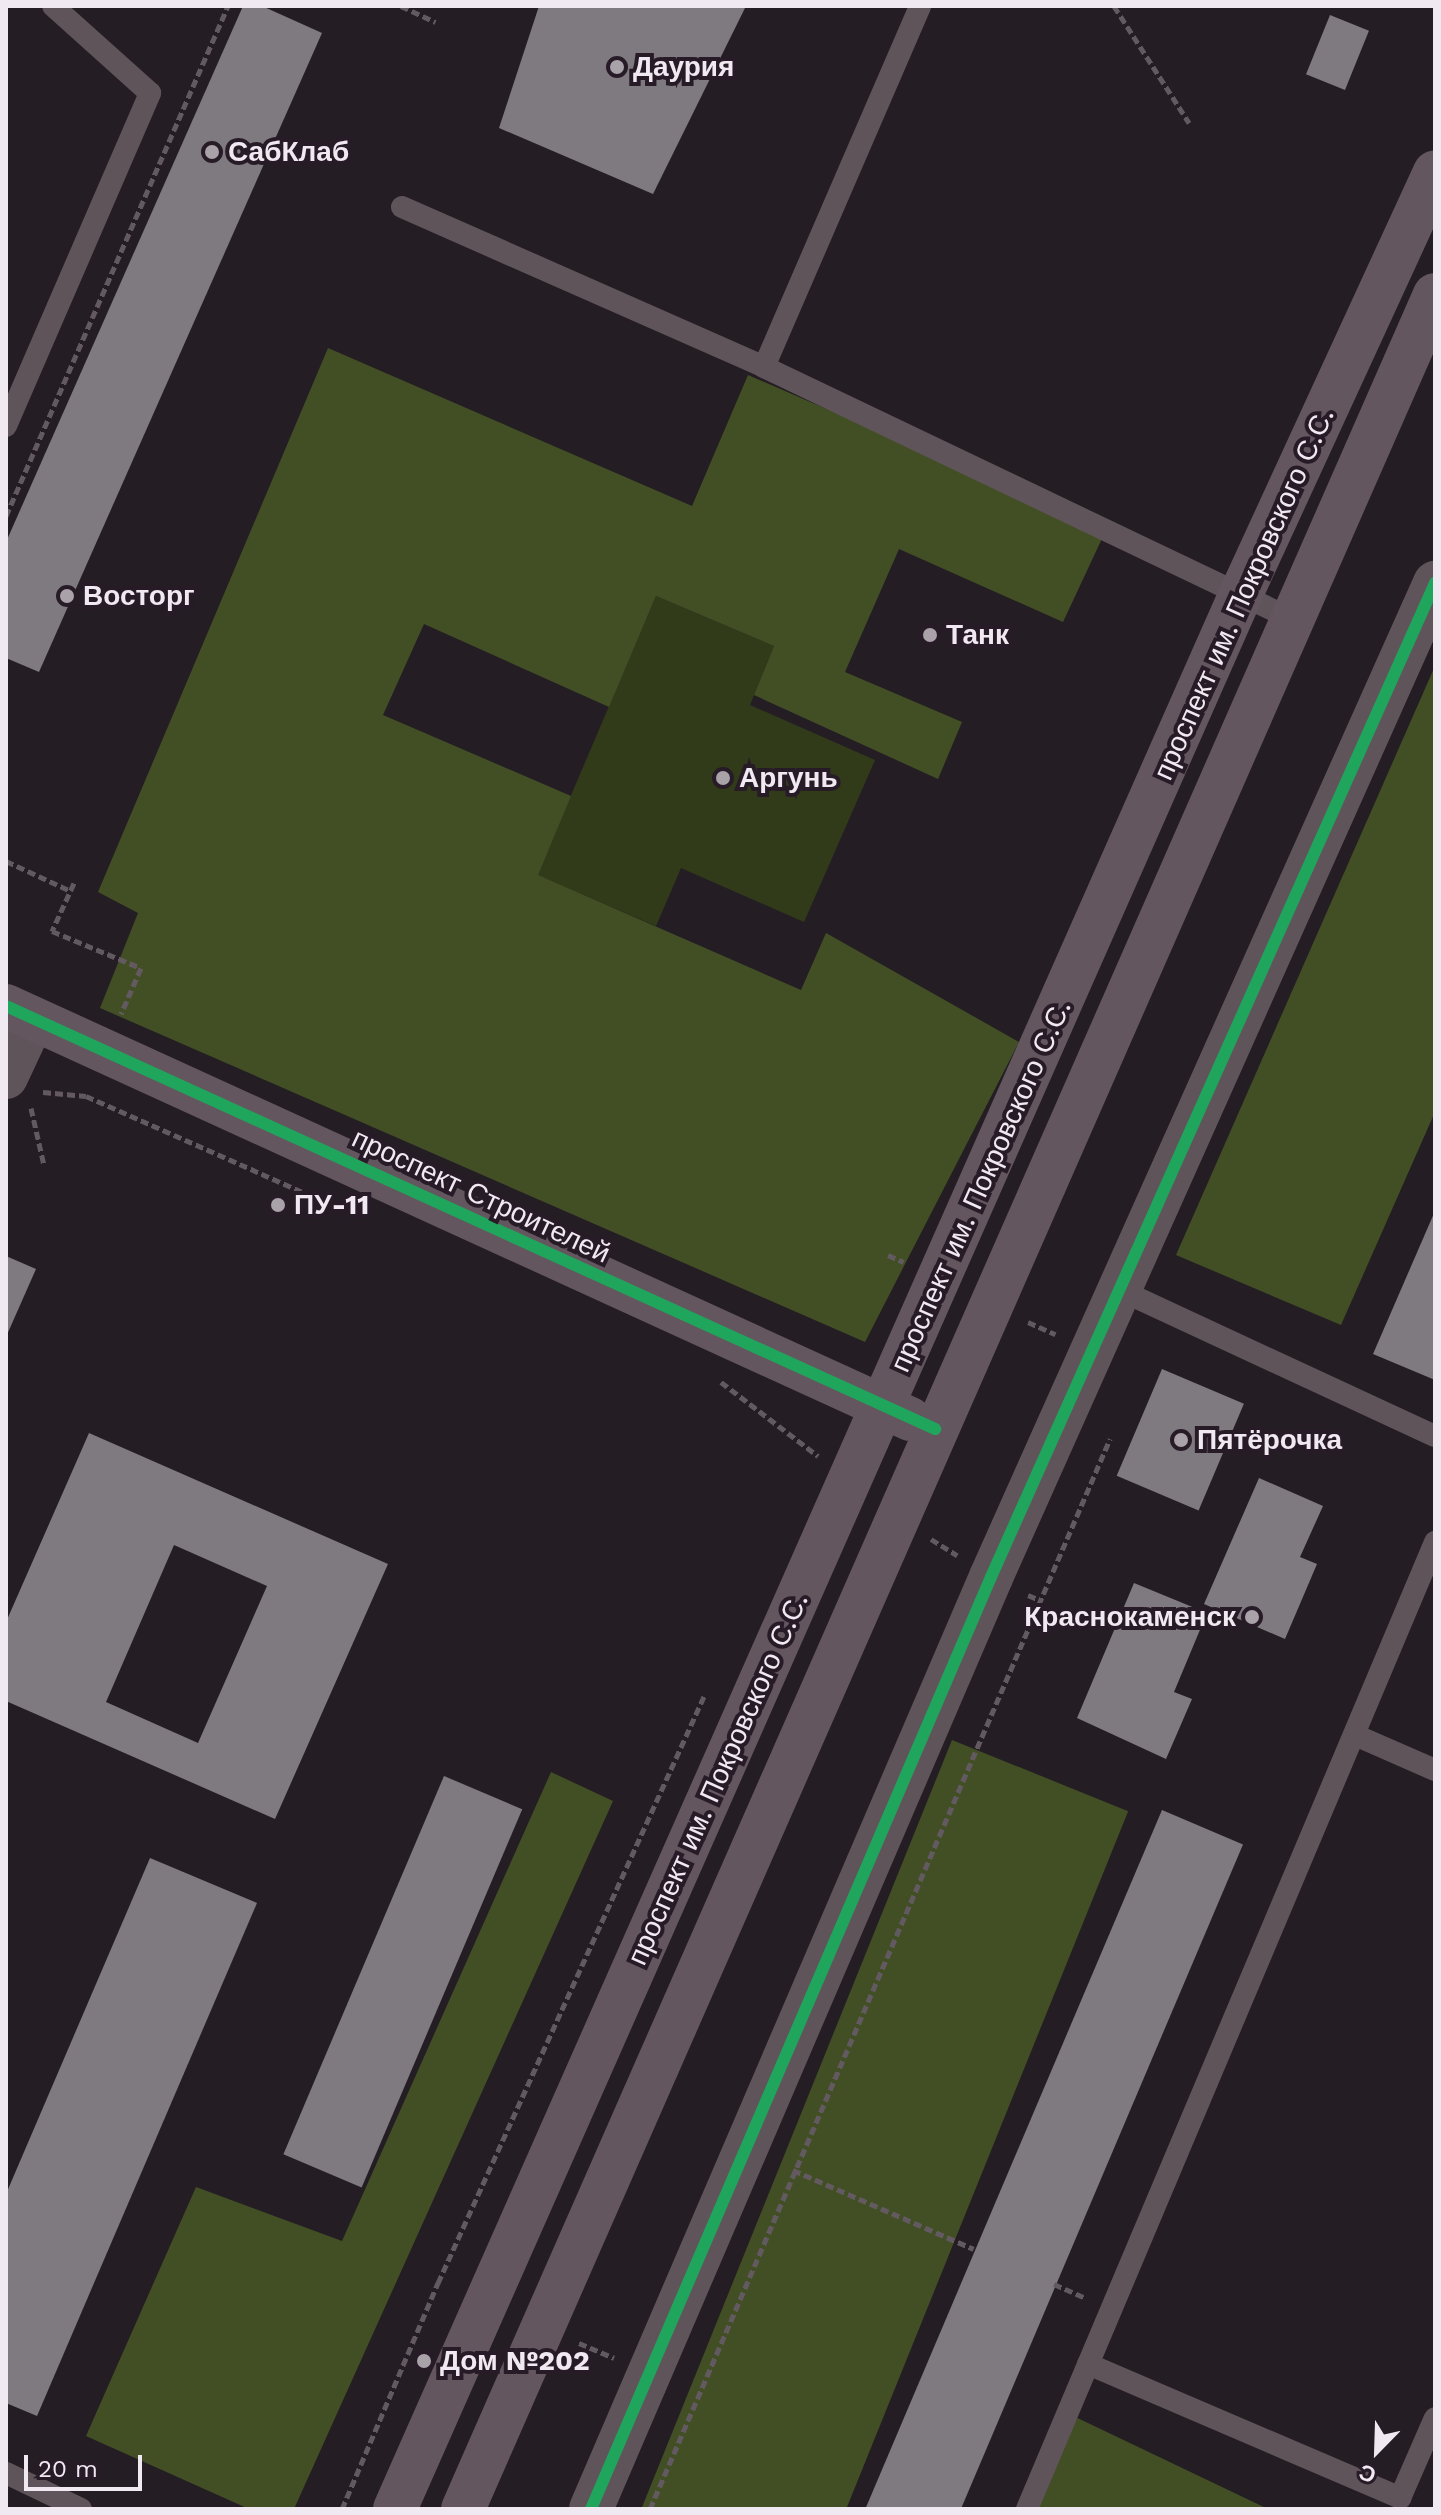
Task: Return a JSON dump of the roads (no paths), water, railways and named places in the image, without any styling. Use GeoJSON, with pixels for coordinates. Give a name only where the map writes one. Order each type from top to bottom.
{"type":"FeatureCollection","features":[{"type":"Feature","properties":{"kind":"main road","name":"проспект им. Покровского С.С."},"geometry":{"type":"LineString","coordinates":[[395,2509],[1241,594],[1435,173]]}},
{"type":"Feature","properties":{"kind":"main road","name":"проспект им. Покровского С.С."},"geometry":{"type":"LineString","coordinates":[[463,2509],[1435,295]]}},
{"type":"Feature","properties":{"kind":"main road","name":"проспект Строителей"},"geometry":{"type":"LineString","coordinates":[[20,1013],[105,1049],[935,1429]]}},
{"type":"Feature","properties":{"kind":"street"},"geometry":{"type":"LineString","coordinates":[[591,2509],[1120,1290],[1435,583]]}},
{"type":"Feature","properties":{"kind":"street"},"geometry":{"type":"LineString","coordinates":[[20,1013],[21,1091]]}},
{"type":"Feature","properties":{"kind":"lane"},"geometry":{"type":"LineString","coordinates":[[6,426],[150,93],[53,6]]}},
{"type":"Feature","properties":{"kind":"lane"},"geometry":{"type":"LineString","coordinates":[[764,367],[920,6]]}},
{"type":"Feature","properties":{"kind":"lane"},"geometry":{"type":"LineString","coordinates":[[402,207],[764,367],[1294,620]]}},
{"type":"Feature","properties":{"kind":"lane"},"geometry":{"type":"LineString","coordinates":[[1120,1290],[1435,1436]]}},
{"type":"Feature","properties":{"kind":"lane"},"geometry":{"type":"LineString","coordinates":[[1027,2509],[1435,1542]]}},
{"type":"Feature","properties":{"kind":"lane"},"geometry":{"type":"LineString","coordinates":[[1355,1735],[1435,1770]]}},
{"type":"Feature","properties":{"kind":"lane"},"geometry":{"type":"LineString","coordinates":[[1088,2364],[1400,2498],[1435,2418]]}},
{"type":"Feature","properties":{"kind":"lane"},"geometry":{"type":"LineString","coordinates":[[6,2473],[81,2509]]}},
{"type":"Feature","properties":{"kind":"place","name":"Даурия"},"geometry":{"type":"Point","coordinates":[617,67]}},
{"type":"Feature","properties":{"kind":"place","name":"СабКлаб"},"geometry":{"type":"Point","coordinates":[212,152]}},
{"type":"Feature","properties":{"kind":"place","name":"Восторг"},"geometry":{"type":"Point","coordinates":[67,596]}},
{"type":"Feature","properties":{"kind":"place","name":"Танк"},"geometry":{"type":"Point","coordinates":[930,635]}},
{"type":"Feature","properties":{"kind":"place","name":"Аргунь"},"geometry":{"type":"Point","coordinates":[723,778]}},
{"type":"Feature","properties":{"kind":"place","name":"ПУ-11"},"geometry":{"type":"Point","coordinates":[278,1205]}},
{"type":"Feature","properties":{"kind":"place","name":"Пятёрочка"},"geometry":{"type":"Point","coordinates":[1181,1440]}},
{"type":"Feature","properties":{"kind":"place","name":"Краснокаменск"},"geometry":{"type":"Point","coordinates":[1252,1617]}},
{"type":"Feature","properties":{"kind":"place","name":"Дом №202"},"geometry":{"type":"Point","coordinates":[424,2361]}}]}
